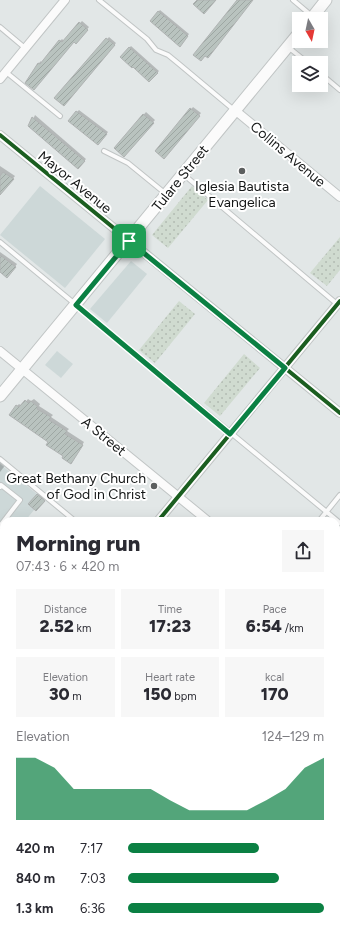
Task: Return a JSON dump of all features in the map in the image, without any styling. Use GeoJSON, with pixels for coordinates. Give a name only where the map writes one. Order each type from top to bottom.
{"type":"FeatureCollection","features":[{"type":"Feature","properties":{"kind":"main road"},"geometry":{"type":"LineString","coordinates":[[317,12],[326,0]]}},
{"type":"Feature","properties":{"kind":"main road","name":"Tulare Street"},"geometry":{"type":"LineString","coordinates":[[0,396],[292,42]]}},
{"type":"Feature","properties":{"kind":"street"},"geometry":{"type":"LineString","coordinates":[[0,80],[66,0]]}},
{"type":"Feature","properties":{"kind":"street","name":"Collins Avenue"},"geometry":{"type":"LineString","coordinates":[[236,111],[340,197]]}},
{"type":"Feature","properties":{"kind":"street","name":"Mayor Avenue"},"geometry":{"type":"LineString","coordinates":[[0,135],[340,413]]}},
{"type":"Feature","properties":{"kind":"street"},"geometry":{"type":"LineString","coordinates":[[161,517],[339,304]]}},
{"type":"Feature","properties":{"kind":"street","name":"A Street"},"geometry":{"type":"LineString","coordinates":[[0,351],[203,517]]}},
{"type":"Feature","properties":{"kind":"lane"},"geometry":{"type":"LineString","coordinates":[[99,0],[147,39],[156,50],[168,55],[236,111]]}},
{"type":"Feature","properties":{"kind":"lane"},"geometry":{"type":"LineString","coordinates":[[292,0],[305,12]]}},
{"type":"Feature","properties":{"kind":"lane"},"geometry":{"type":"LineString","coordinates":[[0,27],[25,49]]}},
{"type":"Feature","properties":{"kind":"lane"},"geometry":{"type":"LineString","coordinates":[[288,47],[299,56]]}},
{"type":"Feature","properties":{"kind":"lane"},"geometry":{"type":"LineString","coordinates":[[6,72],[60,116]]}},
{"type":"Feature","properties":{"kind":"lane"},"geometry":{"type":"LineString","coordinates":[[328,80],[340,90]]}},
{"type":"Feature","properties":{"kind":"lane"},"geometry":{"type":"LineString","coordinates":[[104,150],[128,163],[167,194]]}},
{"type":"Feature","properties":{"kind":"lane"},"geometry":{"type":"LineString","coordinates":[[183,174],[339,304]]}},
{"type":"Feature","properties":{"kind":"lane"},"geometry":{"type":"LineString","coordinates":[[0,242],[230,434],[332,517]]}},
{"type":"Feature","properties":{"kind":"lane"},"geometry":{"type":"LineString","coordinates":[[0,459],[67,517]]}},
{"type":"Feature","properties":{"kind":"lane"},"geometry":{"type":"LineString","coordinates":[[0,486],[2,485],[20,500],[7,517]]}},
{"type":"Feature","properties":{"kind":"lane"},"geometry":{"type":"LineString","coordinates":[[322,517],[340,495]]}},
{"type":"Feature","properties":{"kind":"shaded area"},"geometry":{"type":"Polygon","coordinates":[[[40,186],[105,239],[65,288],[0,235],[40,186]]]}},
{"type":"Feature","properties":{"kind":"shaded area"},"geometry":{"type":"Polygon","coordinates":[[[192,186],[208,200],[168,248],[152,235],[192,186]]]}},
{"type":"Feature","properties":{"kind":"shaded area"},"geometry":{"type":"Polygon","coordinates":[[[340,237],[340,270],[327,286],[310,273],[340,237]]]}},
{"type":"Feature","properties":{"kind":"shaded area"},"geometry":{"type":"Polygon","coordinates":[[[131,261],[147,274],[107,323],[90,309],[131,261]]]}},
{"type":"Feature","properties":{"kind":"shaded area"},"geometry":{"type":"Polygon","coordinates":[[[179,301],[195,314],[155,363],[139,350],[179,301]]]}},
{"type":"Feature","properties":{"kind":"shaded area"},"geometry":{"type":"Polygon","coordinates":[[[57,351],[73,364],[61,378],[45,365],[57,351]]]}},
{"type":"Feature","properties":{"kind":"shaded area"},"geometry":{"type":"Polygon","coordinates":[[[244,354],[260,368],[220,416],[204,403],[244,354]]]}},
{"type":"Feature","properties":{"kind":"shaded area"},"geometry":{"type":"Polygon","coordinates":[[[0,464],[43,499],[28,517],[0,517],[0,464]]]}},
{"type":"Feature","properties":{"kind":"building"},"geometry":{"type":"Polygon","coordinates":[[[197,0],[216,0],[204,14],[193,4],[197,0]]]}},
{"type":"Feature","properties":{"kind":"building"},"geometry":{"type":"Polygon","coordinates":[[[237,0],[253,0],[208,58],[205,56],[201,61],[193,55],[237,0]]]}},
{"type":"Feature","properties":{"kind":"building"},"geometry":{"type":"Polygon","coordinates":[[[158,11],[188,36],[180,47],[150,21],[158,11]]]}},
{"type":"Feature","properties":{"kind":"building"},"geometry":{"type":"Polygon","coordinates":[[[79,22],[88,30],[76,44],[74,42],[34,90],[25,83],[38,63],[40,64],[59,40],[62,42],[79,22]]]}},
{"type":"Feature","properties":{"kind":"building"},"geometry":{"type":"Polygon","coordinates":[[[106,38],[115,45],[64,106],[54,98],[106,38]]]}},
{"type":"Feature","properties":{"kind":"building"},"geometry":{"type":"Polygon","coordinates":[[[129,47],[158,73],[149,82],[120,57],[129,47]]]}},
{"type":"Feature","properties":{"kind":"building"},"geometry":{"type":"Polygon","coordinates":[[[190,108],[200,116],[164,159],[155,151],[190,108]]]}},
{"type":"Feature","properties":{"kind":"building"},"geometry":{"type":"Polygon","coordinates":[[[76,111],[107,134],[98,145],[68,121],[76,111]]]}},
{"type":"Feature","properties":{"kind":"building"},"geometry":{"type":"Polygon","coordinates":[[[143,114],[154,123],[124,157],[114,148],[143,114]]]}},
{"type":"Feature","properties":{"kind":"building"},"geometry":{"type":"Polygon","coordinates":[[[32,117],[85,161],[78,169],[28,126],[32,117]]]}},
{"type":"Feature","properties":{"kind":"building"},"geometry":{"type":"Polygon","coordinates":[[[3,172],[14,179],[0,195],[0,176],[3,172]]]}},
{"type":"Feature","properties":{"kind":"building"},"geometry":{"type":"Polygon","coordinates":[[[0,255],[16,267],[7,278],[0,272],[0,255]]]}},
{"type":"Feature","properties":{"kind":"building"},"geometry":{"type":"Polygon","coordinates":[[[25,400],[28,403],[31,401],[38,407],[37,409],[51,417],[49,420],[67,431],[65,434],[83,445],[71,464],[62,458],[63,456],[46,445],[48,442],[9,415],[16,405],[19,407],[25,400]]]}},
{"type":"Feature","properties":{"kind":"building"},"geometry":{"type":"Polygon","coordinates":[[[37,494],[45,501],[36,511],[28,504],[37,494]]]}},
{"type":"Feature","properties":{"kind":"cycle path"},"geometry":{"type":"LineString","coordinates":[[0,135],[340,413]]}},
{"type":"Feature","properties":{"kind":"cycle path"},"geometry":{"type":"LineString","coordinates":[[161,517],[340,301]]}},
{"type":"Feature","properties":{"kind":"place","name":"Iglesia Bautista Evangelica"},"geometry":{"type":"Point","coordinates":[242,171]}},
{"type":"Feature","properties":{"kind":"place","name":"Great Bethany Church of God in Christ"},"geometry":{"type":"Point","coordinates":[154,486]}},
{"type":"Feature","properties":{"kind":"route"},"geometry":{"type":"LineString","coordinates":[[129,241],[285,368],[230,434],[76,305],[129,241]]}}]}
